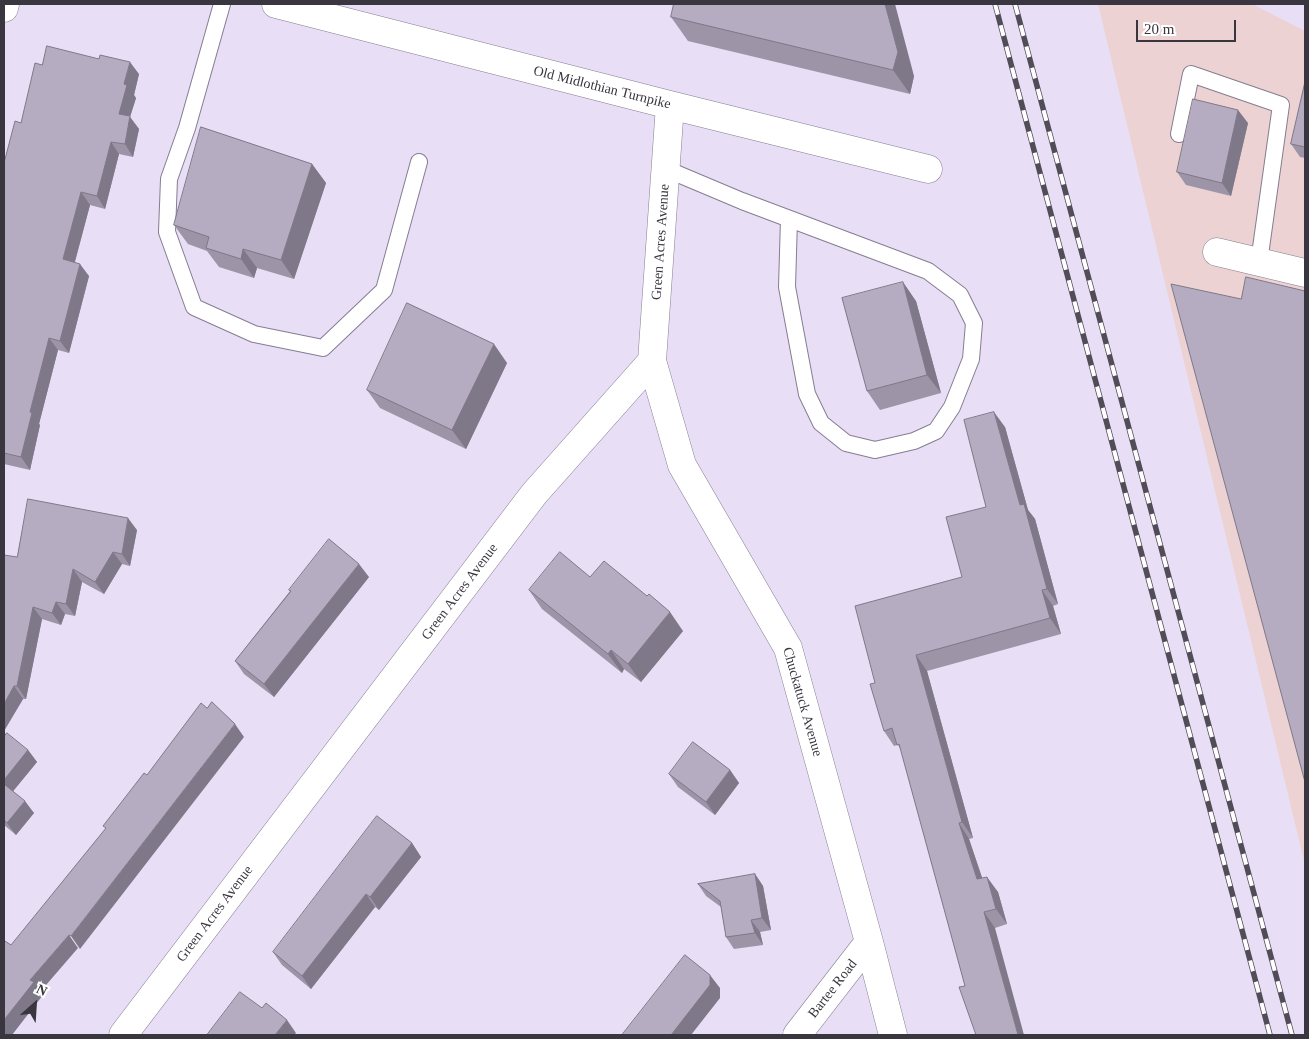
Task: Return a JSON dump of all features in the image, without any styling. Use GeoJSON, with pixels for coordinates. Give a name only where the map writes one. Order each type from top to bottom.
{"type":"FeatureCollection","features":[{"type":"Feature","properties":{"kind":"street"},"geometry":{"type":"LineString","coordinates":[[4,8],[5,4]]}},
{"type":"Feature","properties":{"kind":"street","name":"Old Midlothian Turnpike"},"geometry":{"type":"LineString","coordinates":[[276,4],[928,169]]}},
{"type":"Feature","properties":{"kind":"street","name":"Green Acres Avenue"},"geometry":{"type":"LineString","coordinates":[[123,1035],[534,494],[652,361],[670,105]]}},
{"type":"Feature","properties":{"kind":"street"},"geometry":{"type":"LineString","coordinates":[[1217,252],[1305,273]]}},
{"type":"Feature","properties":{"kind":"street","name":"Chuckatuck Avenue"},"geometry":{"type":"LineString","coordinates":[[652,361],[682,465],[788,648],[893,1035]]}},
{"type":"Feature","properties":{"kind":"street","name":"Bartee Road"},"geometry":{"type":"LineString","coordinates":[[797,1035],[869,942]]}},
{"type":"Feature","properties":{"kind":"lane"},"geometry":{"type":"LineString","coordinates":[[222,4],[187,128],[168,179],[167,232],[194,307],[254,334],[323,348],[384,290],[418,162]]}},
{"type":"Feature","properties":{"kind":"lane"},"geometry":{"type":"LineString","coordinates":[[1179,134],[1191,74],[1281,105],[1259,262]]}},
{"type":"Feature","properties":{"kind":"lane"},"geometry":{"type":"LineString","coordinates":[[666,170],[928,271],[960,295],[974,323],[971,359],[952,408],[936,432],[914,441],[875,450],[846,443],[821,423],[807,394],[787,287],[789,219]]}},
{"type":"Feature","properties":{"kind":"shaded area"},"geometry":{"type":"Polygon","coordinates":[[[1098,4],[1252,4],[1305,31],[1305,865],[1098,4]]]}},
{"type":"Feature","properties":{"kind":"building"},"geometry":{"type":"Polygon","coordinates":[[[674,4],[885,4],[898,52],[893,70],[671,17],[674,4]]]}},
{"type":"Feature","properties":{"kind":"building"},"geometry":{"type":"Polygon","coordinates":[[[47,46],[99,59],[100,55],[130,62],[124,84],[127,85],[119,114],[130,116],[125,144],[111,142],[97,196],[81,192],[63,259],[80,264],[60,341],[49,338],[30,412],[32,413],[21,457],[4,453],[4,163],[15,121],[21,123],[35,63],[42,65],[47,46]]]}},
{"type":"Feature","properties":{"kind":"building"},"geometry":{"type":"Polygon","coordinates":[[[1305,82],[1305,147],[1291,144],[1305,82]]]}},
{"type":"Feature","properties":{"kind":"building"},"geometry":{"type":"Polygon","coordinates":[[[1193,99],[1238,110],[1222,183],[1177,172],[1193,99]]]}},
{"type":"Feature","properties":{"kind":"building"},"geometry":{"type":"Polygon","coordinates":[[[201,127],[312,164],[281,260],[243,249],[241,259],[206,248],[209,237],[174,225],[201,127]]]}},
{"type":"Feature","properties":{"kind":"building"},"geometry":{"type":"Polygon","coordinates":[[[1246,277],[1305,291],[1305,782],[1171,284],[1241,299],[1246,277]]]}},
{"type":"Feature","properties":{"kind":"building"},"geometry":{"type":"Polygon","coordinates":[[[903,282],[927,375],[867,391],[842,298],[903,282]]]}},
{"type":"Feature","properties":{"kind":"building"},"geometry":{"type":"Polygon","coordinates":[[[407,303],[494,344],[452,430],[367,390],[407,303]]]}},
{"type":"Feature","properties":{"kind":"building"},"geometry":{"type":"Polygon","coordinates":[[[994,412],[1020,505],[1024,504],[1047,589],[1042,590],[1050,618],[916,655],[962,822],[959,823],[977,879],[987,877],[996,909],[984,912],[1018,1035],[976,1035],[959,987],[965,986],[899,744],[897,745],[892,728],[884,731],[870,684],[875,683],[855,606],[962,577],[946,517],[986,507],[964,420],[994,412]]]}},
{"type":"Feature","properties":{"kind":"building"},"geometry":{"type":"Polygon","coordinates":[[[28,499],[128,518],[122,554],[113,552],[95,582],[73,569],[66,604],[56,602],[52,613],[33,607],[17,686],[14,686],[4,704],[4,555],[17,557],[28,499]]]}},
{"type":"Feature","properties":{"kind":"building"},"geometry":{"type":"Polygon","coordinates":[[[329,539],[359,564],[264,684],[235,661],[291,591],[289,590],[329,539]]]}},
{"type":"Feature","properties":{"kind":"building"},"geometry":{"type":"Polygon","coordinates":[[[560,552],[590,577],[604,561],[670,612],[628,664],[611,650],[608,654],[529,590],[560,552]]]}},
{"type":"Feature","properties":{"kind":"building"},"geometry":{"type":"Polygon","coordinates":[[[212,702],[235,724],[71,936],[69,935],[30,980],[34,982],[4,1020],[4,942],[11,945],[106,828],[103,826],[144,773],[147,775],[201,703],[207,708],[212,702]]]}},
{"type":"Feature","properties":{"kind":"building"},"geometry":{"type":"Polygon","coordinates":[[[7,733],[28,750],[4,780],[4,737],[7,733]]]}},
{"type":"Feature","properties":{"kind":"building"},"geometry":{"type":"Polygon","coordinates":[[[693,742],[730,770],[706,802],[669,774],[693,742]]]}},
{"type":"Feature","properties":{"kind":"building"},"geometry":{"type":"Polygon","coordinates":[[[4,784],[25,801],[7,823],[4,820],[4,784]]]}},
{"type":"Feature","properties":{"kind":"building"},"geometry":{"type":"Polygon","coordinates":[[[377,816],[412,843],[370,897],[366,894],[302,976],[273,952],[377,816]]]}},
{"type":"Feature","properties":{"kind":"building"},"geometry":{"type":"Polygon","coordinates":[[[755,874],[762,918],[751,920],[755,933],[726,937],[720,901],[698,884],[755,874]]]}},
{"type":"Feature","properties":{"kind":"building"},"geometry":{"type":"Polygon","coordinates":[[[685,955],[710,975],[710,985],[671,1035],[622,1035],[685,955]]]}},
{"type":"Feature","properties":{"kind":"building"},"geometry":{"type":"Polygon","coordinates":[[[240,992],[262,1008],[266,1003],[287,1020],[275,1035],[207,1035],[240,992]]]}},
{"type":"Feature","properties":{"kind":"railway"},"geometry":{"type":"LineString","coordinates":[[995,4],[1270,1035]]}},
{"type":"Feature","properties":{"kind":"railway"},"geometry":{"type":"LineString","coordinates":[[1015,4],[1292,1035]]}}]}
